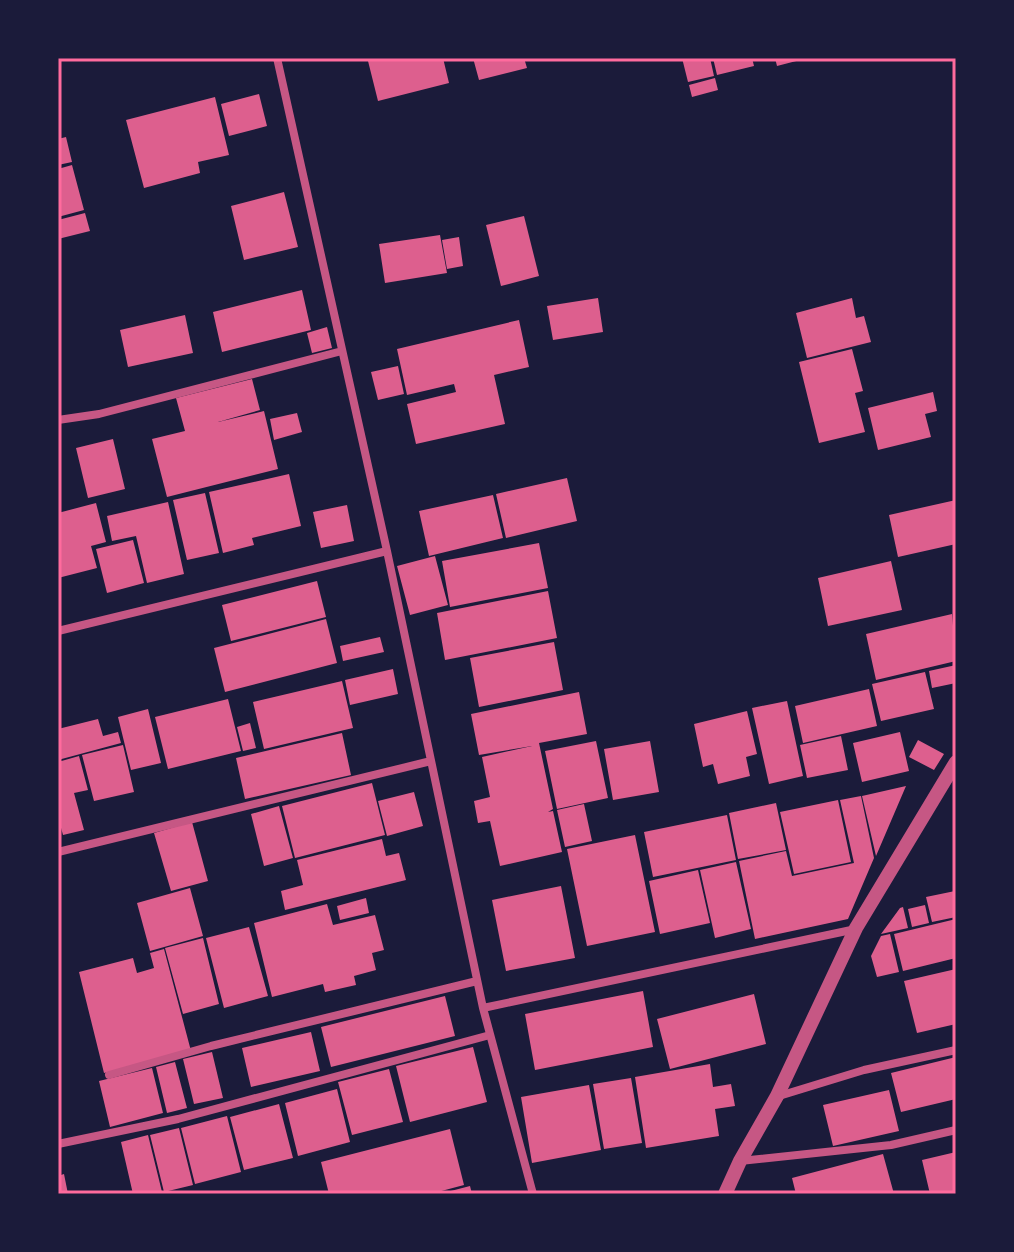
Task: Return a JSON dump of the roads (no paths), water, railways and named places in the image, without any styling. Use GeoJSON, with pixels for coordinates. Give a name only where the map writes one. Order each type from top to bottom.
{"type":"FeatureCollection","features":[{"type":"Feature","properties":{"kind":"street"},"geometry":{"type":"LineString","coordinates":[[277,58],[387,551],[483,1008],[533,1194]]}},
{"type":"Feature","properties":{"kind":"street"},"geometry":{"type":"LineString","coordinates":[[58,420],[99,414],[342,351]]}},
{"type":"Feature","properties":{"kind":"street"},"geometry":{"type":"LineString","coordinates":[[58,631],[387,551]]}},
{"type":"Feature","properties":{"kind":"street"},"geometry":{"type":"LineString","coordinates":[[58,852],[431,761]]}},
{"type":"Feature","properties":{"kind":"street"},"geometry":{"type":"LineString","coordinates":[[725,1194],[777,1096],[856,928],[956,762]]}},
{"type":"Feature","properties":{"kind":"street"},"geometry":{"type":"LineString","coordinates":[[483,1008],[856,928]]}},
{"type":"Feature","properties":{"kind":"street"},"geometry":{"type":"LineString","coordinates":[[109,1075],[211,1046],[477,981]]}},
{"type":"Feature","properties":{"kind":"street"},"geometry":{"type":"LineString","coordinates":[[58,1144],[178,1119],[490,1035]]}},
{"type":"Feature","properties":{"kind":"street"},"geometry":{"type":"LineString","coordinates":[[777,1096],[864,1070],[956,1050]]}},
{"type":"Feature","properties":{"kind":"street"},"geometry":{"type":"LineString","coordinates":[[740,1161],[891,1145],[956,1130]]}}]}
